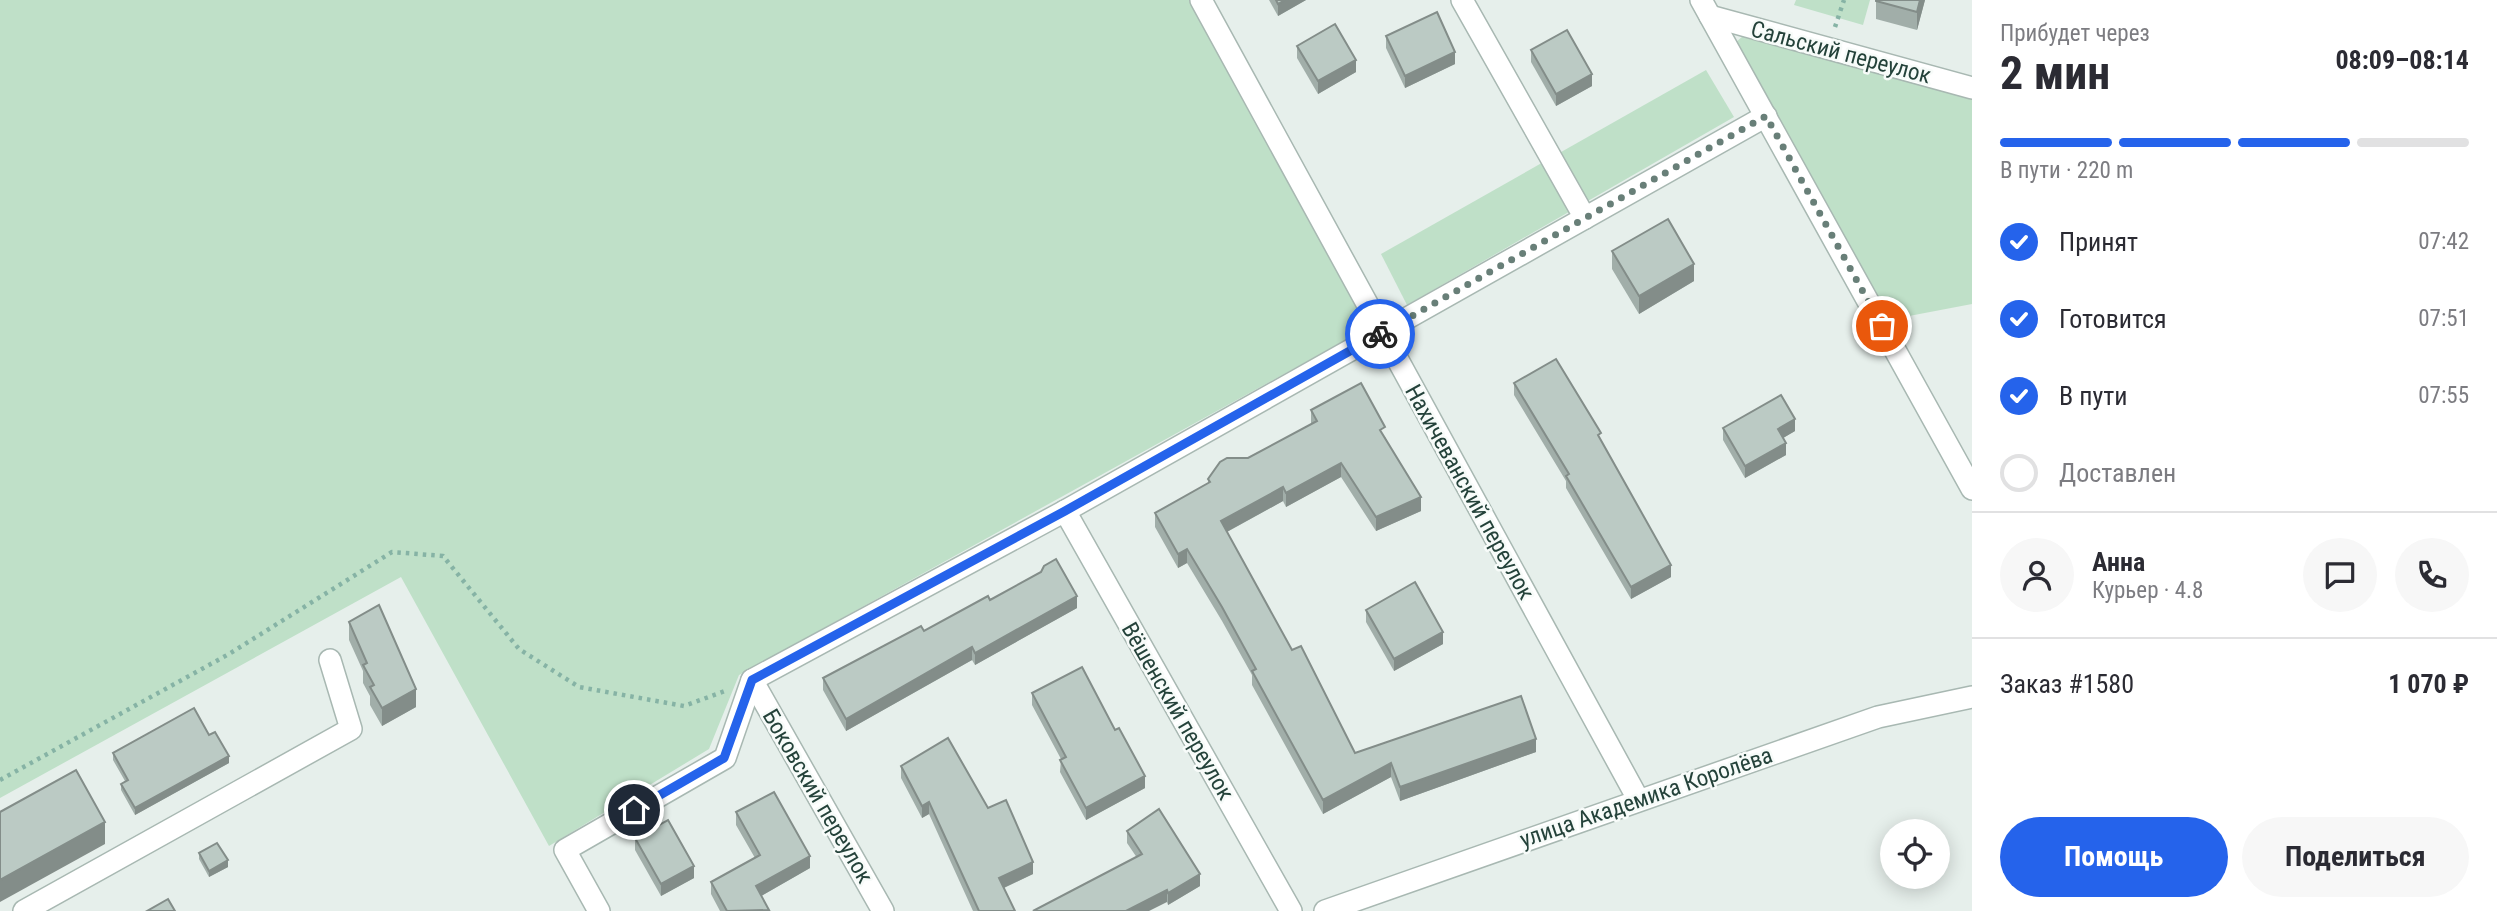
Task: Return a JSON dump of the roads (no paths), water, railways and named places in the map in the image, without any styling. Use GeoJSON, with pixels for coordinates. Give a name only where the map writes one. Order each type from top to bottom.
{"type":"FeatureCollection","features":[{"type":"Feature","properties":{"kind":"street","name":"Нахичеванский переулок"},"geometry":{"type":"LineString","coordinates":[[1201,0],[1638,799]]}},
{"type":"Feature","properties":{"kind":"street"},"geometry":{"type":"LineString","coordinates":[[1462,0],[1585,218]]}},
{"type":"Feature","properties":{"kind":"street"},"geometry":{"type":"LineString","coordinates":[[1706,8],[1972,489]]}},
{"type":"Feature","properties":{"kind":"street","name":"Сальский переулок"},"geometry":{"type":"LineString","coordinates":[[1706,8],[1972,88]]}},
{"type":"Feature","properties":{"kind":"street"},"geometry":{"type":"LineString","coordinates":[[599,911],[565,850],[724,758],[752,680],[1065,511],[1766,116]]}},
{"type":"Feature","properties":{"kind":"street","name":"Вёшенский переулок"},"geometry":{"type":"LineString","coordinates":[[1065,511],[1291,911]]}},
{"type":"Feature","properties":{"kind":"street"},"geometry":{"type":"LineString","coordinates":[[24,911],[351,729],[330,660]]}},
{"type":"Feature","properties":{"kind":"street","name":"Боковский переулок"},"geometry":{"type":"LineString","coordinates":[[752,680],[884,911]]}},
{"type":"Feature","properties":{"kind":"street","name":"улица Академика Королёва"},"geometry":{"type":"LineString","coordinates":[[1325,911],[1878,717],[1972,698]]}}]}
